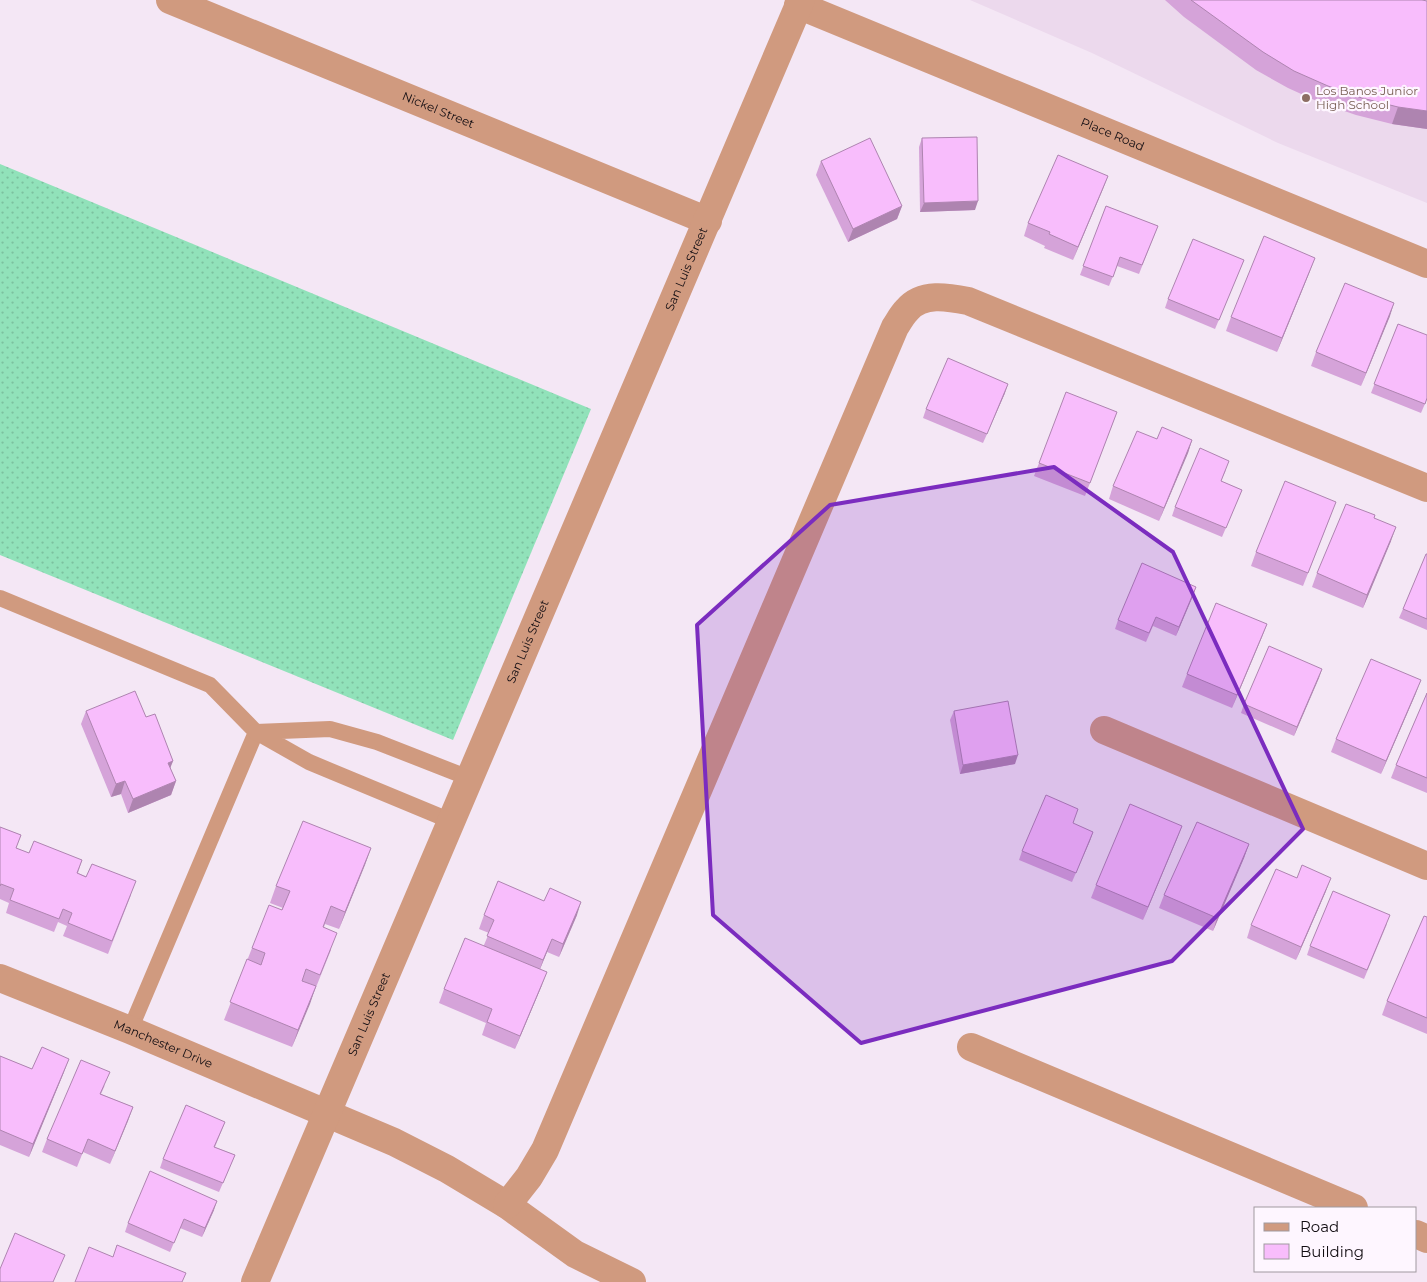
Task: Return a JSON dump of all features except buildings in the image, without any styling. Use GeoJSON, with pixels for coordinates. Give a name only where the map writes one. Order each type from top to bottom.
{"type":"FeatureCollection","features":[{"type":"Feature","properties":{"kind":"street","name":"Nickel Street"},"geometry":{"type":"LineString","coordinates":[[170,0],[708,222]]}},
{"type":"Feature","properties":{"kind":"street","name":"San Luis Street"},"geometry":{"type":"LineString","coordinates":[[255,1282],[800,3]]}},
{"type":"Feature","properties":{"kind":"street","name":"Place Road"},"geometry":{"type":"LineString","coordinates":[[800,3],[1427,264]]}},
{"type":"Feature","properties":{"kind":"street"},"geometry":{"type":"LineString","coordinates":[[507,1204],[528,1177],[545,1150],[895,327],[908,308],[924,299],[946,296],[968,301],[1427,488]]}},
{"type":"Feature","properties":{"kind":"street"},"geometry":{"type":"LineString","coordinates":[[1104,730],[1427,866]]}},
{"type":"Feature","properties":{"kind":"street","name":"Manchester Drive"},"geometry":{"type":"LineString","coordinates":[[0,978],[130,1030],[394,1142],[447,1169],[507,1204],[575,1254],[632,1282]]}},
{"type":"Feature","properties":{"kind":"street"},"geometry":{"type":"LineString","coordinates":[[971,1047],[1352,1207]]}},
{"type":"Feature","properties":{"kind":"lane"},"geometry":{"type":"LineString","coordinates":[[0,598],[210,685],[256,732],[309,762],[451,821]]}},
{"type":"Feature","properties":{"kind":"lane"},"geometry":{"type":"LineString","coordinates":[[256,732],[330,730],[377,742],[469,778]]}},
{"type":"Feature","properties":{"kind":"lane"},"geometry":{"type":"LineString","coordinates":[[130,1030],[256,732]]}},
{"type":"Feature","properties":{"kind":"highlighted area"},"geometry":{"type":"Polygon","coordinates":[[[1054,467],[1173,552],[1303,829],[1172,961],[861,1043],[713,915],[697,625],[830,505],[1054,467]]]}},
{"type":"Feature","properties":{"kind":"shaded area","name":"Los Banos Junior High School"},"geometry":{"type":"Polygon","coordinates":[[[970,0],[1427,0],[1427,203],[1278,143],[1092,53],[970,0]]]}},
{"type":"Feature","properties":{"kind":"green space"},"geometry":{"type":"Polygon","coordinates":[[[0,164],[591,409],[453,740],[0,555],[0,164]]]}},
{"type":"Feature","properties":{"kind":"place","name":"Los Banos Junior High School"},"geometry":{"type":"Point","coordinates":[1306,98]}}]}
